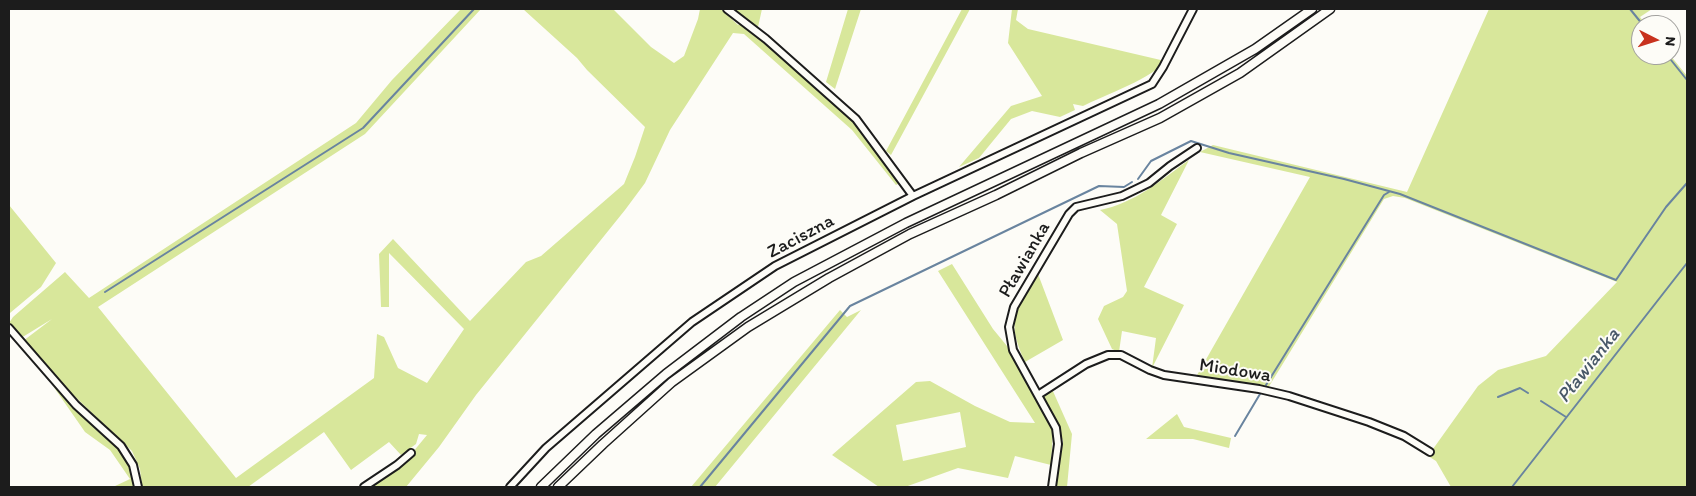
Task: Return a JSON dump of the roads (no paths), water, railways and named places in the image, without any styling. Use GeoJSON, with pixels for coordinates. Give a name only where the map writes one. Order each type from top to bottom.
{"type":"FeatureCollection","features":[{"type":"Feature","properties":{"kind":"street"},"geometry":{"type":"LineString","coordinates":[[727,9],[766,39],[856,118],[913,196]]}},
{"type":"Feature","properties":{"kind":"street","name":"Zaciszna"},"geometry":{"type":"LineString","coordinates":[[510,487],[546,448],[692,322],[775,266],[913,196],[1152,84],[1163,68],[1194,9]]}},
{"type":"Feature","properties":{"kind":"street"},"geometry":{"type":"LineString","coordinates":[[541,487],[596,434],[666,374],[741,317],[794,282],[906,223],[1159,104],[1254,49],[1312,9]]}},
{"type":"Feature","properties":{"kind":"street"},"geometry":{"type":"LineString","coordinates":[[558,487],[672,382],[748,327],[829,278],[910,234],[996,195],[1081,153],[1160,118],[1240,72],[1330,9]]}},
{"type":"Feature","properties":{"kind":"street","name":"Pławianka"},"geometry":{"type":"LineString","coordinates":[[1052,487],[1058,444],[1056,428],[1013,350],[1009,327],[1014,307],[1069,214],[1076,207],[1122,196],[1149,183],[1170,166],[1198,148]]}},
{"type":"Feature","properties":{"kind":"street"},"geometry":{"type":"LineString","coordinates":[[9,328],[76,405],[121,446],[133,465],[138,487]]}},
{"type":"Feature","properties":{"kind":"street","name":"Miodowa"},"geometry":{"type":"LineString","coordinates":[[1038,395],[1086,364],[1108,356],[1120,355],[1164,375],[1259,389],[1289,396],[1404,436],[1430,452]]}},
{"type":"Feature","properties":{"kind":"street"},"geometry":{"type":"LineString","coordinates":[[364,487],[397,465],[411,453]]}},
{"type":"Feature","properties":{"kind":"waterway"},"geometry":{"type":"LineString","coordinates":[[105,292],[363,128],[474,9]]}},
{"type":"Feature","properties":{"kind":"waterway"},"geometry":{"type":"LineString","coordinates":[[1630,9],[1635,15]]}},
{"type":"Feature","properties":{"kind":"waterway"},"geometry":{"type":"LineString","coordinates":[[1675,65],[1687,80]]}},
{"type":"Feature","properties":{"kind":"waterway"},"geometry":{"type":"LineString","coordinates":[[1138,179],[1151,161],[1191,141],[1229,153],[1344,179],[1400,194],[1616,280],[1666,207],[1687,183]]}},
{"type":"Feature","properties":{"kind":"waterway"},"geometry":{"type":"LineString","coordinates":[[700,487],[850,306],[1099,186],[1124,187],[1132,182]]}},
{"type":"Feature","properties":{"kind":"waterway"},"geometry":{"type":"LineString","coordinates":[[1266,385],[1384,195],[1389,192]]}},
{"type":"Feature","properties":{"kind":"waterway","name":"Pławianka"},"geometry":{"type":"LineString","coordinates":[[1512,487],[1687,263]]}},
{"type":"Feature","properties":{"kind":"waterway"},"geometry":{"type":"LineString","coordinates":[[1498,397],[1520,388],[1528,393]]}},
{"type":"Feature","properties":{"kind":"waterway"},"geometry":{"type":"LineString","coordinates":[[1235,436],[1260,394]]}},
{"type":"Feature","properties":{"kind":"waterway"},"geometry":{"type":"LineString","coordinates":[[1541,401],[1566,417]]}}]}
